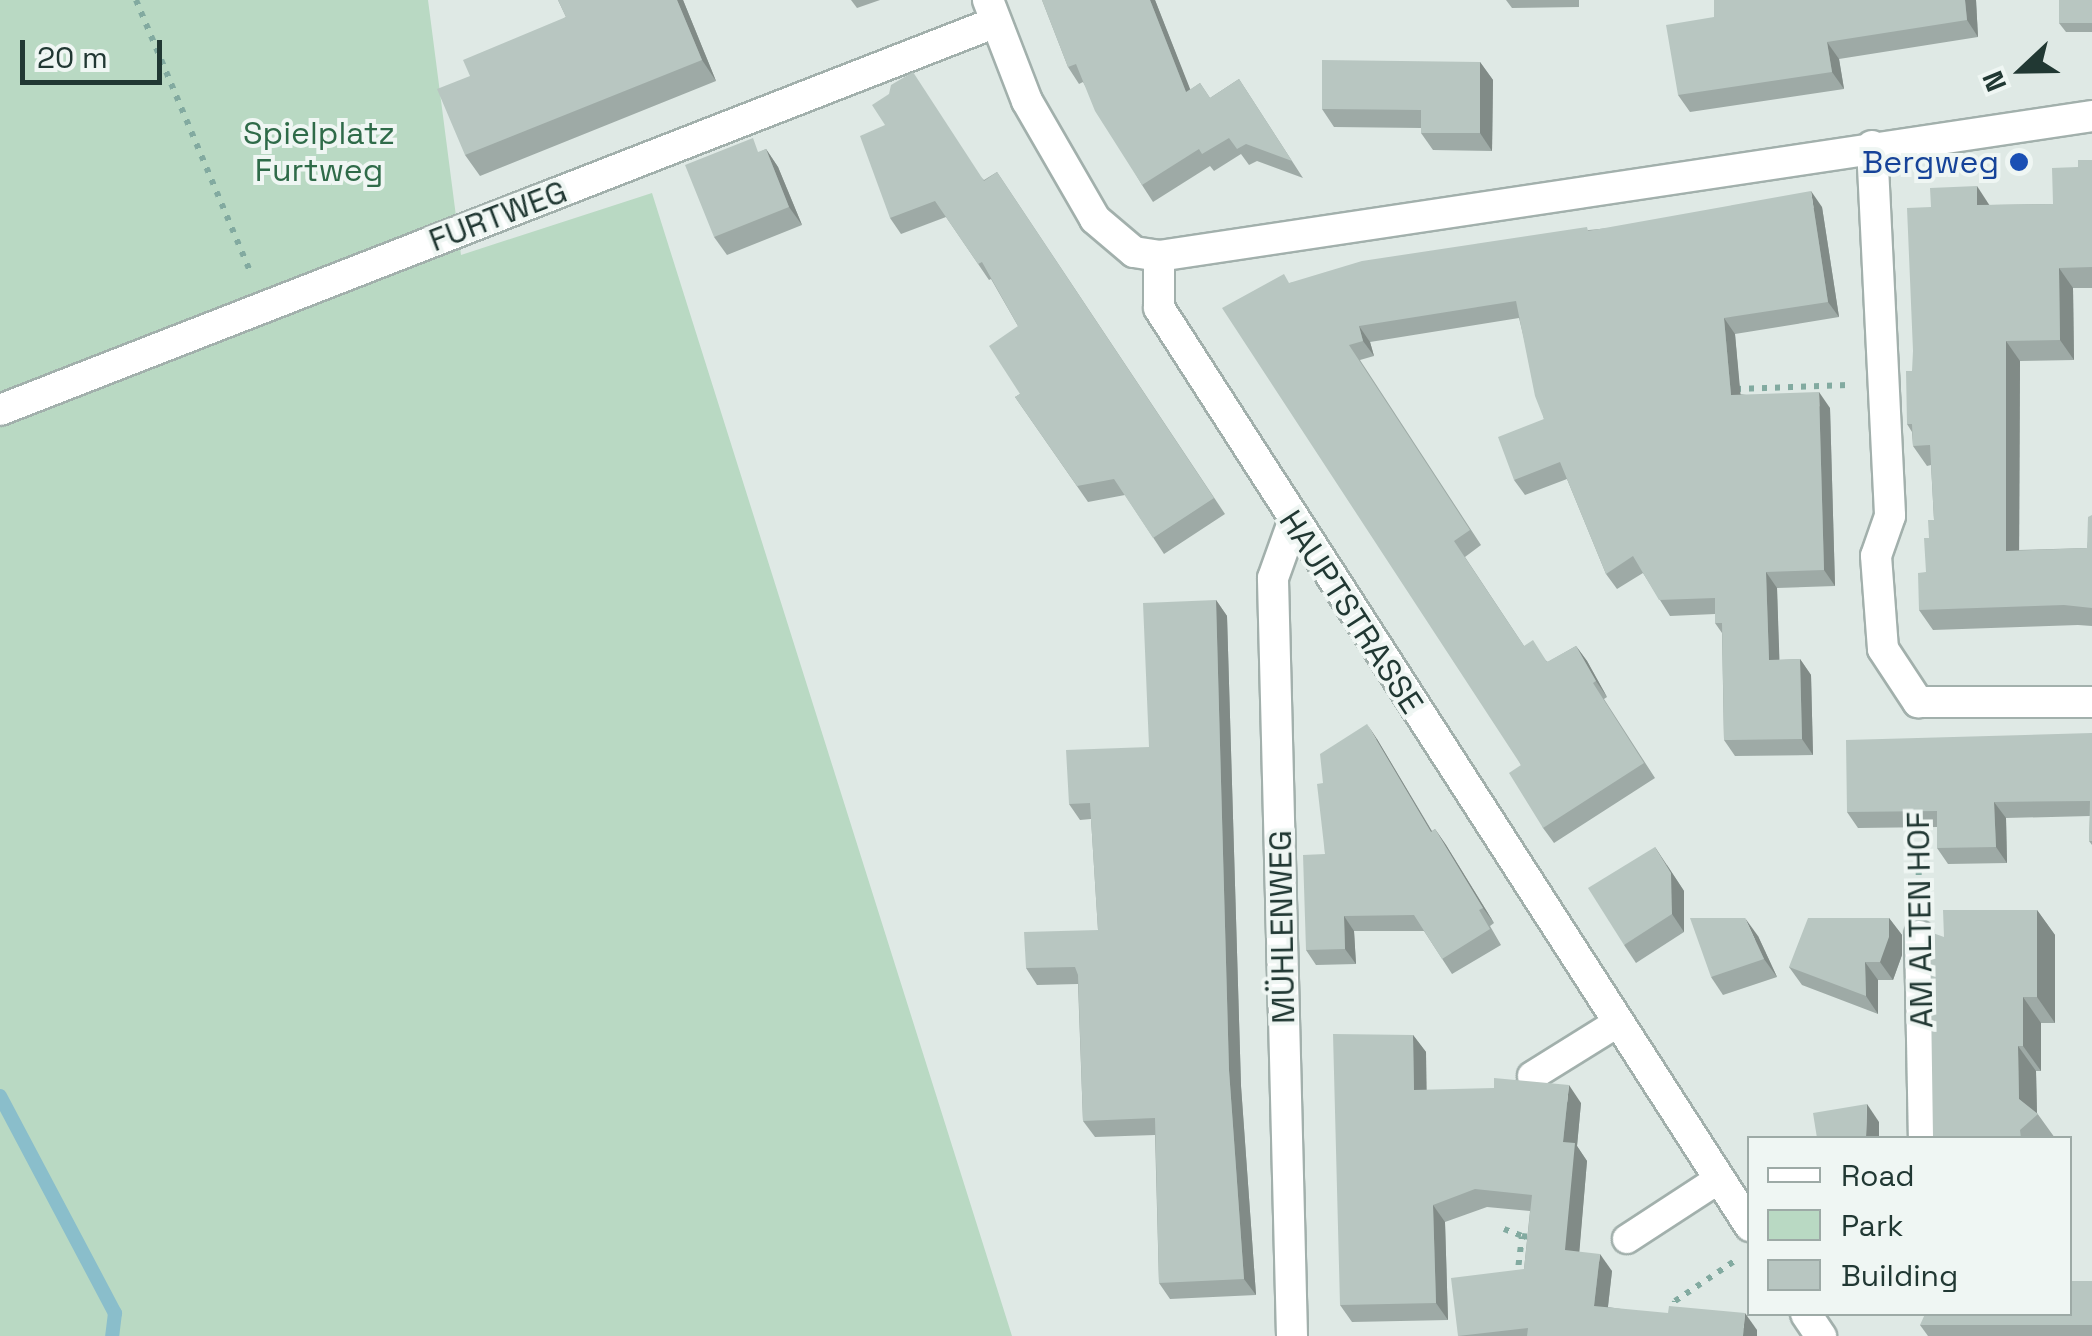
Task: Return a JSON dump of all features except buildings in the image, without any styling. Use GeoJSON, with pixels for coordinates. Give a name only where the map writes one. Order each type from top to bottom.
{"type":"FeatureCollection","features":[{"type":"Feature","properties":{"kind":"street","name":"FURTWEG"},"geometry":{"type":"LineString","coordinates":[[0,410],[992,11]]}},
{"type":"Feature","properties":{"kind":"street"},"geometry":{"type":"LineString","coordinates":[[992,11],[1028,100],[1095,219],[1134,252],[1159,256],[2092,116]]}},
{"type":"Feature","properties":{"kind":"street"},"geometry":{"type":"LineString","coordinates":[[1872,146],[1890,516],[1876,556],[1883,648],[1918,702],[2092,702]]}},
{"type":"Feature","properties":{"kind":"street","name":"HAUPTSTRASSE"},"geometry":{"type":"LineString","coordinates":[[1159,256],[1160,308],[1293,522],[1747,1222]]}},
{"type":"Feature","properties":{"kind":"street","name":"MÜHLENWEG"},"geometry":{"type":"LineString","coordinates":[[1292,1336],[1273,578],[1293,522]]}},
{"type":"Feature","properties":{"kind":"lane","name":"AM ALTEN HOF"},"geometry":{"type":"LineString","coordinates":[[1919,935],[1923,1136]]}},
{"type":"Feature","properties":{"kind":"lane"},"geometry":{"type":"LineString","coordinates":[[1532,1076],[1618,1023]]}},
{"type":"Feature","properties":{"kind":"lane"},"geometry":{"type":"LineString","coordinates":[[1627,1239],[1718,1179]]}},
{"type":"Feature","properties":{"kind":"path"},"geometry":{"type":"LineString","coordinates":[[136,0],[266,306]]}},
{"type":"Feature","properties":{"kind":"path"},"geometry":{"type":"LineString","coordinates":[[1731,389],[1885,384]]}},
{"type":"Feature","properties":{"kind":"path","name":"AM ALTEN HOF"},"geometry":{"type":"LineString","coordinates":[[1918,799],[1919,935]]}},
{"type":"Feature","properties":{"kind":"path"},"geometry":{"type":"LineString","coordinates":[[1504,1229],[1541,1238]]}},
{"type":"Feature","properties":{"kind":"path"},"geometry":{"type":"LineString","coordinates":[[1516,1284],[1522,1236]]}},
{"type":"Feature","properties":{"kind":"path"},"geometry":{"type":"LineString","coordinates":[[1674,1318],[1675,1301],[1747,1253]]}},
{"type":"Feature","properties":{"kind":"green space","name":"Spielplatz Furtweg"},"geometry":{"type":"Polygon","coordinates":[[[0,0],[428,0],[461,255],[652,193],[1012,1336],[0,1336],[0,0]]]}},
{"type":"Feature","properties":{"kind":"waterway"},"geometry":{"type":"LineString","coordinates":[[0,1096],[115,1313],[112,1336]]}},
{"type":"Feature","properties":{"kind":"place","name":"Bergweg"},"geometry":{"type":"Point","coordinates":[2019,162]}}]}
